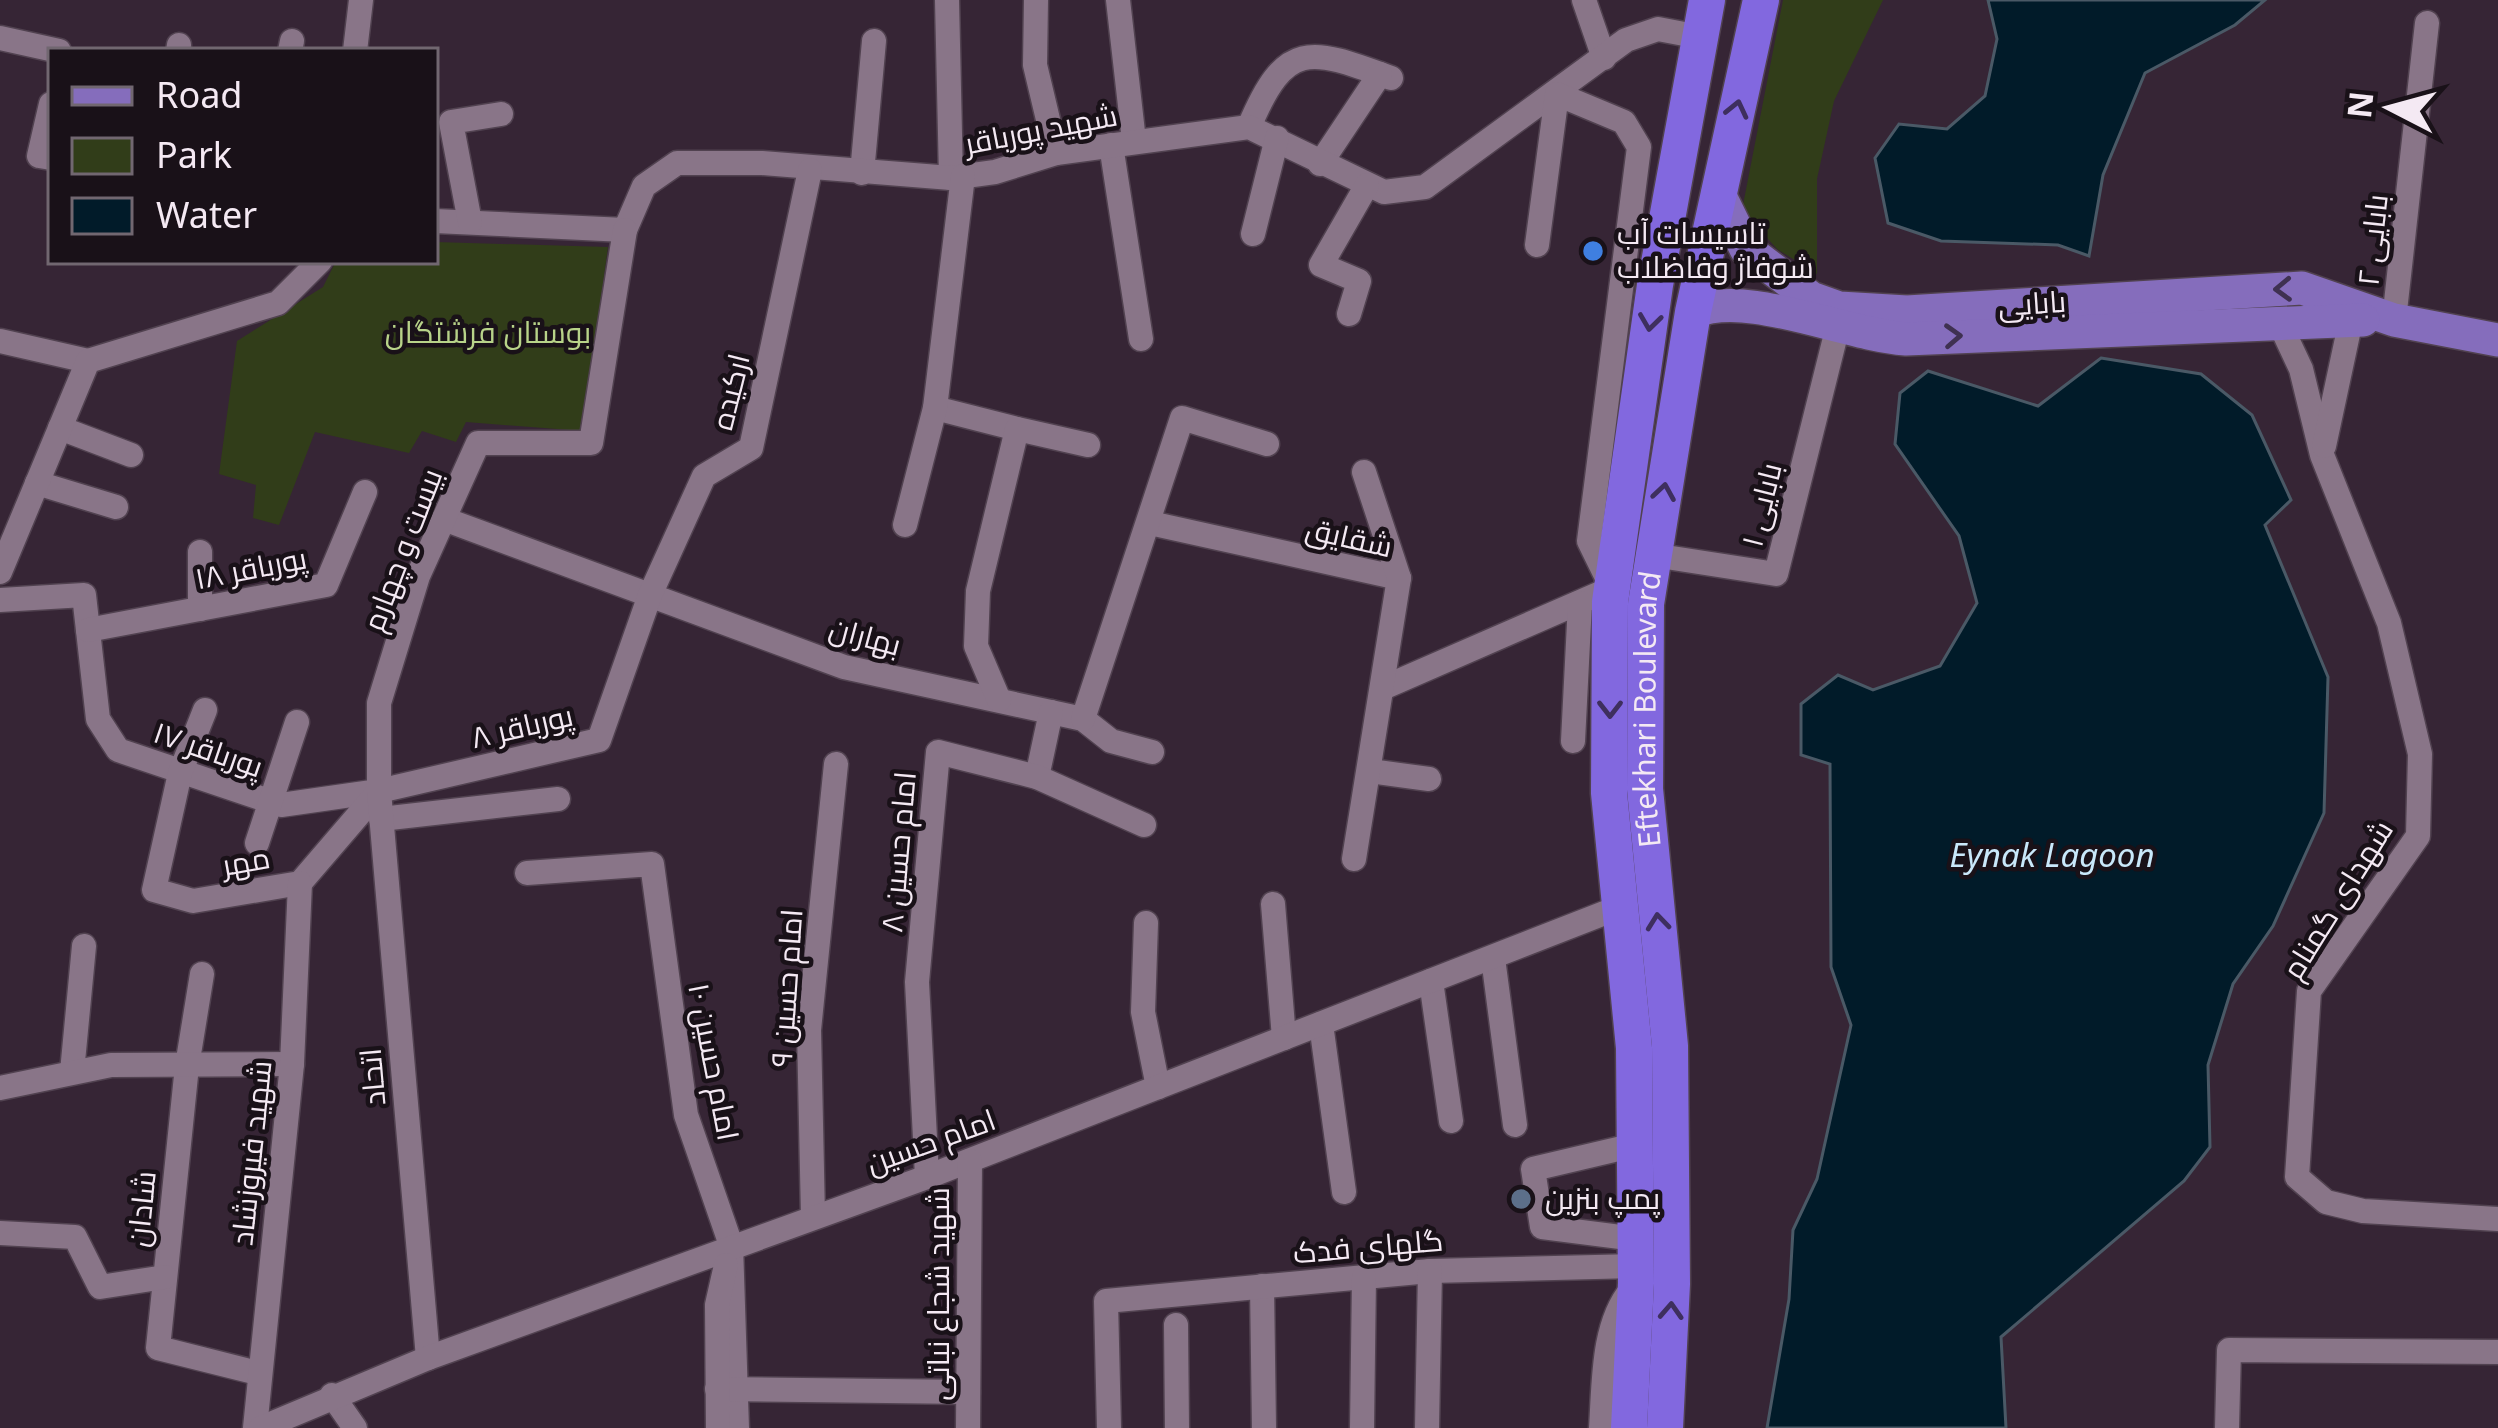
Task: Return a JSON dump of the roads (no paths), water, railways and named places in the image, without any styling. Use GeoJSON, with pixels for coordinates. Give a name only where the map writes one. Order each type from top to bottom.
{"type":"FeatureCollection","features":[{"type":"Feature","properties":{"kind":"highway","name":"Eftekhari Boulevard"},"geometry":{"type":"LineString","coordinates":[[1629,1428],[1636,1263],[1634,1048],[1596,596],[1707,0]]}},
{"type":"Feature","properties":{"kind":"highway","name":"Eftekhari Boulevard"},"geometry":{"type":"LineString","coordinates":[[1665,1428],[1672,1284],[1670,1046],[1645,789],[1646,604],[1693,312],[1761,0]]}},
{"type":"Feature","properties":{"kind":"main road","name":"بابایی"},"geometry":{"type":"LineString","coordinates":[[1718,192],[1746,249],[1759,260],[1810,298],[1875,313],[2302,288],[2394,320],[2498,340]]}},
{"type":"Feature","properties":{"kind":"main road"},"geometry":{"type":"LineString","coordinates":[[1739,303],[1737,281],[1745,265],[1759,260]]}},
{"type":"Feature","properties":{"kind":"main road","name":"بابایی"},"geometry":{"type":"LineString","coordinates":[[1693,312],[1718,302],[1739,303],[1837,330],[1906,339],[2278,320],[2394,320]]}},
{"type":"Feature","properties":{"kind":"street"},"geometry":{"type":"LineString","coordinates":[[356,48],[361,0]]}},
{"type":"Feature","properties":{"kind":"street"},"geometry":{"type":"LineString","coordinates":[[905,525],[935,408],[957,177],[947,0]]}},
{"type":"Feature","properties":{"kind":"street"},"geometry":{"type":"LineString","coordinates":[[1036,0],[1035,65],[1056,152]]}},
{"type":"Feature","properties":{"kind":"street"},"geometry":{"type":"LineString","coordinates":[[1118,0],[1123,143],[1141,339]]}},
{"type":"Feature","properties":{"kind":"street"},"geometry":{"type":"LineString","coordinates":[[1584,0],[1604,58]]}},
{"type":"Feature","properties":{"kind":"street","name":"بابایی ۲"},"geometry":{"type":"LineString","coordinates":[[2394,320],[2427,23]]}},
{"type":"Feature","properties":{"kind":"street","name":"شهید پورباقر"},"geometry":{"type":"LineString","coordinates":[[625,230],[644,186],[677,163],[762,163],[957,177],[1056,152],[1249,127],[1384,192],[1425,187],[1626,40],[1658,29],[1700,37]]}},
{"type":"Feature","properties":{"kind":"street"},"geometry":{"type":"LineString","coordinates":[[0,38],[48,49]]}},
{"type":"Feature","properties":{"kind":"street"},"geometry":{"type":"LineString","coordinates":[[862,173],[874,41]]}},
{"type":"Feature","properties":{"kind":"street"},"geometry":{"type":"LineString","coordinates":[[1249,127],[1268,83],[1291,58],[1311,54],[1338,58],[1385,76],[1320,164]]}},
{"type":"Feature","properties":{"kind":"street"},"geometry":{"type":"LineString","coordinates":[[1538,245],[1557,94],[1624,122],[1639,147],[1589,542],[1596,596],[1574,741]]}},
{"type":"Feature","properties":{"kind":"street"},"geometry":{"type":"LineString","coordinates":[[470,222],[451,122],[502,115]]}},
{"type":"Feature","properties":{"kind":"street"},"geometry":{"type":"LineString","coordinates":[[1252,234],[1277,138]]}},
{"type":"Feature","properties":{"kind":"street","name":"ارکیده"},"geometry":{"type":"LineString","coordinates":[[650,595],[704,476],[751,448],[811,170]]}},
{"type":"Feature","properties":{"kind":"street"},"geometry":{"type":"LineString","coordinates":[[1349,314],[1359,281],[1321,265],[1367,185]]}},
{"type":"Feature","properties":{"kind":"street"},"geometry":{"type":"LineString","coordinates":[[438,221],[625,230]]}},
{"type":"Feature","properties":{"kind":"street","name":"بیست و چهارم"},"geometry":{"type":"LineString","coordinates":[[379,791],[379,703],[418,576],[478,443],[591,443],[625,230]]}},
{"type":"Feature","properties":{"kind":"street"},"geometry":{"type":"LineString","coordinates":[[0,341],[88,362],[278,303],[317,264]]}},
{"type":"Feature","properties":{"kind":"street","name":"شهدای گمنام"},"geometry":{"type":"LineString","coordinates":[[2278,320],[2302,369],[2322,455],[2389,623],[2420,754],[2418,836],[2309,992],[2297,1177],[2326,1202],[2362,1211],[2498,1219]]}},
{"type":"Feature","properties":{"kind":"street"},"geometry":{"type":"LineString","coordinates":[[2322,455],[2350,320]]}},
{"type":"Feature","properties":{"kind":"street","name":"بابایی ۱"},"geometry":{"type":"LineString","coordinates":[[1653,555],[1776,574],[1837,330]]}},
{"type":"Feature","properties":{"kind":"street"},"geometry":{"type":"LineString","coordinates":[[0,572],[88,362]]}},
{"type":"Feature","properties":{"kind":"street"},"geometry":{"type":"LineString","coordinates":[[935,408],[1088,445]]}},
{"type":"Feature","properties":{"kind":"street"},"geometry":{"type":"LineString","coordinates":[[1083,719],[1183,418],[1267,444]]}},
{"type":"Feature","properties":{"kind":"street"},"geometry":{"type":"LineString","coordinates":[[60,428],[131,455]]}},
{"type":"Feature","properties":{"kind":"street"},"geometry":{"type":"LineString","coordinates":[[999,700],[976,646],[978,591],[1017,429]]}},
{"type":"Feature","properties":{"kind":"street"},"geometry":{"type":"LineString","coordinates":[[1364,472],[1399,578]]}},
{"type":"Feature","properties":{"kind":"street"},"geometry":{"type":"LineString","coordinates":[[37,482],[116,507]]}},
{"type":"Feature","properties":{"kind":"street","name":"پورباقر ۱۸"},"geometry":{"type":"LineString","coordinates":[[88,631],[326,585],[365,492]]}},
{"type":"Feature","properties":{"kind":"street","name":"بهاران"},"geometry":{"type":"LineString","coordinates":[[444,519],[844,667],[1083,719],[1111,741],[1152,752]]}},
{"type":"Feature","properties":{"kind":"street","name":"شقایق"},"geometry":{"type":"LineString","coordinates":[[1150,523],[1399,578],[1354,860]]}},
{"type":"Feature","properties":{"kind":"street"},"geometry":{"type":"LineString","coordinates":[[200,552],[200,609]]}},
{"type":"Feature","properties":{"kind":"street"},"geometry":{"type":"LineString","coordinates":[[0,600],[84,595],[88,631]]}},
{"type":"Feature","properties":{"kind":"street","name":"پورباقر ۸"},"geometry":{"type":"LineString","coordinates":[[379,791],[598,740],[650,595]]}},
{"type":"Feature","properties":{"kind":"street"},"geometry":{"type":"LineString","coordinates":[[1385,687],[1596,596]]}},
{"type":"Feature","properties":{"kind":"street","name":"پورباقر ۱۷"},"geometry":{"type":"LineString","coordinates":[[88,631],[98,719],[118,750],[281,806],[379,791]]}},
{"type":"Feature","properties":{"kind":"street"},"geometry":{"type":"LineString","coordinates":[[180,773],[205,710]]}},
{"type":"Feature","properties":{"kind":"street"},"geometry":{"type":"LineString","coordinates":[[1036,777],[1051,712]]}},
{"type":"Feature","properties":{"kind":"street"},"geometry":{"type":"LineString","coordinates":[[257,843],[297,722]]}},
{"type":"Feature","properties":{"kind":"street","name":"امام حسین ۸"},"geometry":{"type":"LineString","coordinates":[[927,1177],[917,982],[938,752],[1036,777],[1144,825]]}},
{"type":"Feature","properties":{"kind":"street","name":"امام حسین ۹"},"geometry":{"type":"LineString","coordinates":[[813,1216],[809,1030],[836,764]]}},
{"type":"Feature","properties":{"kind":"street"},"geometry":{"type":"LineString","coordinates":[[1370,771],[1429,779]]}},
{"type":"Feature","properties":{"kind":"street","name":"مهر"},"geometry":{"type":"LineString","coordinates":[[180,773],[154,890],[194,902],[300,883],[379,791]]}},
{"type":"Feature","properties":{"kind":"street","name":"اتحاد"},"geometry":{"type":"LineString","coordinates":[[379,791],[428,1358]]}},
{"type":"Feature","properties":{"kind":"street"},"geometry":{"type":"LineString","coordinates":[[381,819],[558,799]]}},
{"type":"Feature","properties":{"kind":"street","name":"امام حسین ۱۰"},"geometry":{"type":"LineString","coordinates":[[527,873],[643,860],[652,863],[686,1115],[731,1245]]}},
{"type":"Feature","properties":{"kind":"street","name":"شهید فیروزشاد"},"geometry":{"type":"LineString","coordinates":[[267,1426],[259,1373],[292,1064],[300,883]]}},
{"type":"Feature","properties":{"kind":"street"},"geometry":{"type":"LineString","coordinates":[[1274,904],[1284,1038]]}},
{"type":"Feature","properties":{"kind":"street","name":"امام حسین"},"geometry":{"type":"LineString","coordinates":[[267,1426],[428,1358],[927,1177],[1620,907]]}},
{"type":"Feature","properties":{"kind":"street"},"geometry":{"type":"LineString","coordinates":[[1146,923],[1143,1012],[1158,1087]]}},
{"type":"Feature","properties":{"kind":"street"},"geometry":{"type":"LineString","coordinates":[[72,1072],[84,946]]}},
{"type":"Feature","properties":{"kind":"street"},"geometry":{"type":"LineString","coordinates":[[1493,958],[1515,1125]]}},
{"type":"Feature","properties":{"kind":"street","name":"شادان"},"geometry":{"type":"LineString","coordinates":[[202,974],[187,1066],[158,1348],[259,1373]]}},
{"type":"Feature","properties":{"kind":"street"},"geometry":{"type":"LineString","coordinates":[[1431,981],[1451,1120]]}},
{"type":"Feature","properties":{"kind":"street"},"geometry":{"type":"LineString","coordinates":[[1321,1024],[1344,1192]]}},
{"type":"Feature","properties":{"kind":"street"},"geometry":{"type":"LineString","coordinates":[[0,1088],[111,1065],[292,1064]]}},
{"type":"Feature","properties":{"kind":"street"},"geometry":{"type":"LineString","coordinates":[[1600,1428],[1605,1369],[1619,1305],[1636,1263],[1542,1227],[1533,1169],[1635,1145]]}},
{"type":"Feature","properties":{"kind":"street","name":"شهید شجاع نباتی"},"geometry":{"type":"LineString","coordinates":[[968,1428],[970,1160]]}},
{"type":"Feature","properties":{"kind":"street"},"geometry":{"type":"LineString","coordinates":[[0,1233],[75,1237],[100,1287],[166,1276]]}},
{"type":"Feature","properties":{"kind":"street"},"geometry":{"type":"LineString","coordinates":[[731,1245],[716,1305],[737,1428]]}},
{"type":"Feature","properties":{"kind":"street","name":"گلهای فدک"},"geometry":{"type":"LineString","coordinates":[[1108,1428],[1106,1300],[1430,1270],[1636,1263]]}},
{"type":"Feature","properties":{"kind":"street"},"geometry":{"type":"LineString","coordinates":[[1427,1428],[1430,1270]]}},
{"type":"Feature","properties":{"kind":"street"},"geometry":{"type":"LineString","coordinates":[[1362,1428],[1364,1277]]}},
{"type":"Feature","properties":{"kind":"street"},"geometry":{"type":"LineString","coordinates":[[1262,1286],[1264,1428]]}},
{"type":"Feature","properties":{"kind":"street"},"geometry":{"type":"LineString","coordinates":[[1176,1324],[1177,1428]]}},
{"type":"Feature","properties":{"kind":"street"},"geometry":{"type":"LineString","coordinates":[[2227,1428],[2229,1350],[2498,1352]]}},
{"type":"Feature","properties":{"kind":"street"},"geometry":{"type":"LineString","coordinates":[[728,1389],[968,1392]]}},
{"type":"Feature","properties":{"kind":"street"},"geometry":{"type":"LineString","coordinates":[[718,1428],[728,1389]]}},
{"type":"Feature","properties":{"kind":"street"},"geometry":{"type":"LineString","coordinates":[[332,1395],[355,1428]]}},
{"type":"Feature","properties":{"kind":"water"},"geometry":{"type":"Polygon","coordinates":[[[1988,0],[2265,0],[2235,25],[2145,73],[2103,175],[2089,256],[2058,245],[1941,241],[1888,223],[1875,158],[1899,124],[1947,129],[1985,96],[1997,39],[1988,0]]]}},
{"type":"Feature","properties":{"kind":"water","name":"Eynak Lagoon"},"geometry":{"type":"Polygon","coordinates":[[[2101,358],[2201,374],[2252,415],[2291,500],[2265,525],[2328,677],[2324,813],[2273,926],[2233,984],[2208,1065],[2210,1147],[2184,1181],[2001,1337],[2006,1428],[1767,1428],[1789,1299],[1793,1230],[1817,1179],[1851,1025],[1831,967],[1830,764],[1801,755],[1801,704],[1838,675],[1873,690],[1940,666],[1977,603],[1959,536],[1895,444],[1900,393],[1928,371],[2038,406],[2101,358]]]}},
{"type":"Feature","properties":{"kind":"place","name":"تاسیسات آب شوفاژ وفاضلاب"},"geometry":{"type":"Point","coordinates":[1593,251]}},
{"type":"Feature","properties":{"kind":"place","name":"پمپ بنزین"},"geometry":{"type":"Point","coordinates":[1521,1199]}},
{"type":"Feature","properties":{"kind":"park label","name":"بوستان فرشتگان"},"geometry":{"type":"Point","coordinates":[488,333]}}]}
